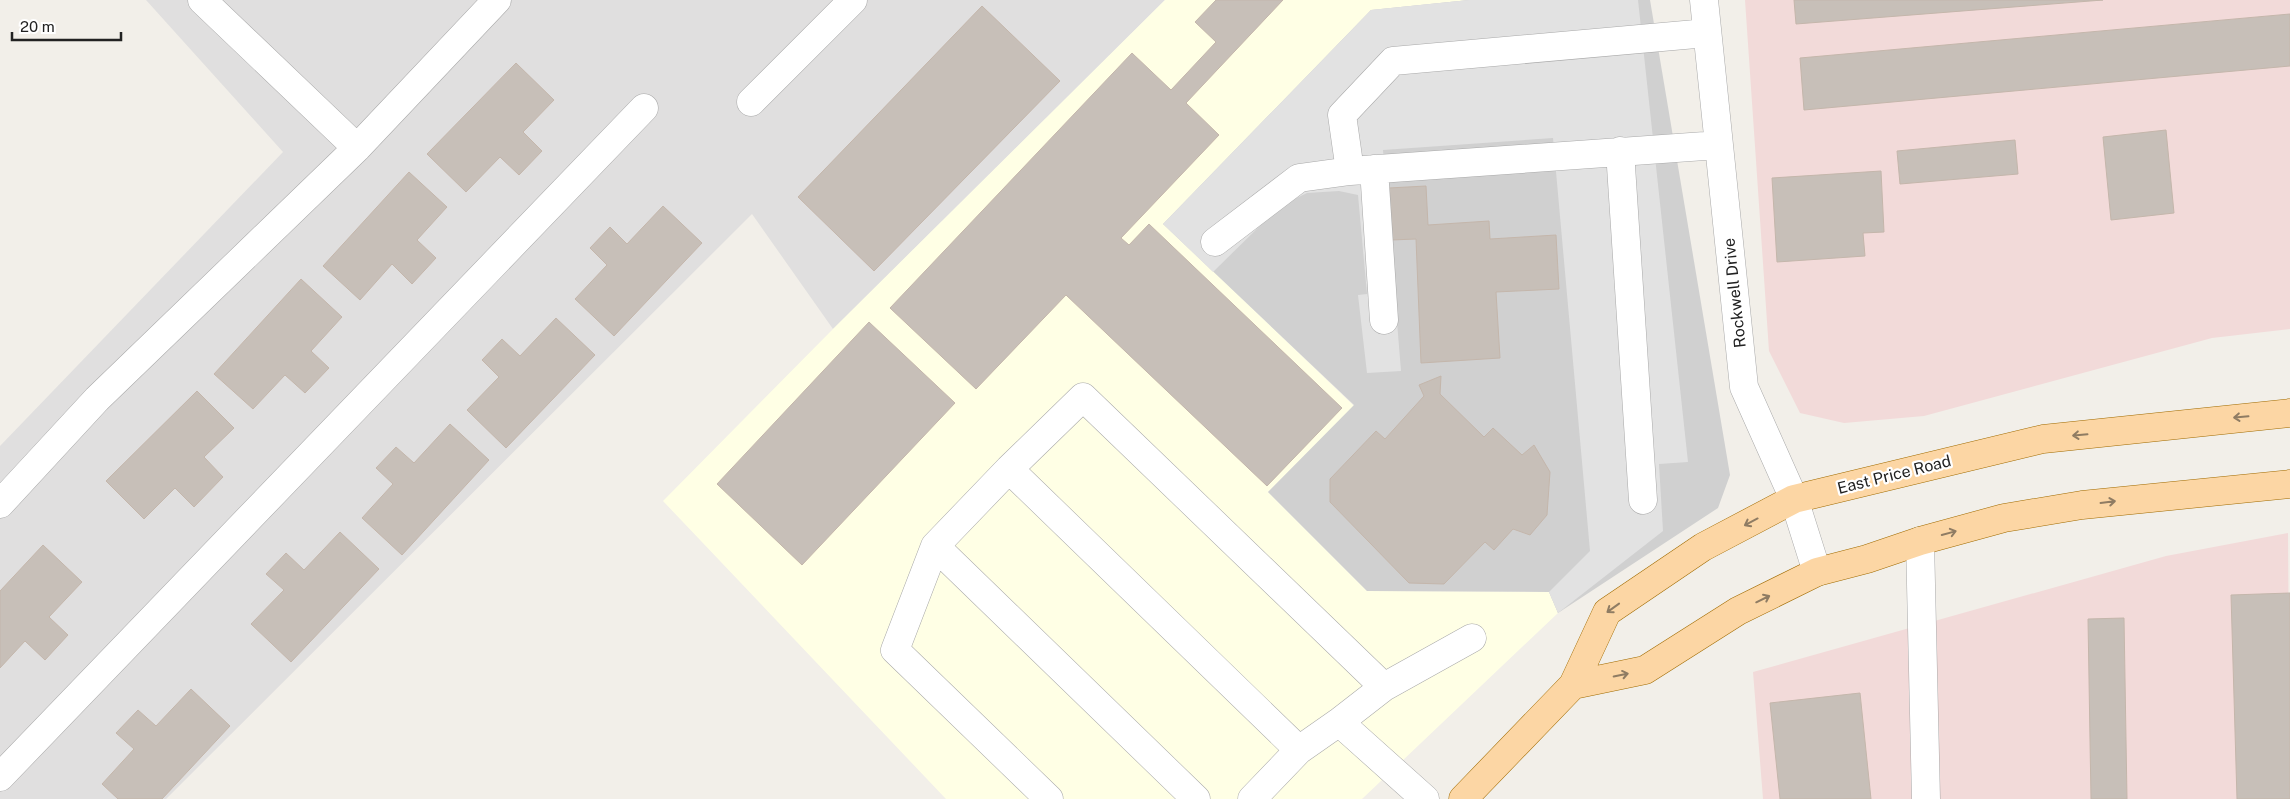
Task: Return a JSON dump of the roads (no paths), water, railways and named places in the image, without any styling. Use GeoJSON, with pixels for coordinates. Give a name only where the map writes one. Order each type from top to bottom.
{"type":"FeatureCollection","features":[{"type":"Feature","properties":{"kind":"main road","name":"East Price Road"},"geometry":{"type":"LineString","coordinates":[[1462,799],[1573,685],[1607,612],[1703,547],[1794,499],[2043,439],[2290,413]]}},
{"type":"Feature","properties":{"kind":"main road"},"geometry":{"type":"LineString","coordinates":[[1573,685],[1646,670],[1738,611],[1817,572],[1867,559],[1920,541],[2004,518],[2082,505],[2290,484]]}},
{"type":"Feature","properties":{"kind":"street"},"geometry":{"type":"LineString","coordinates":[[202,0],[357,148]]}},
{"type":"Feature","properties":{"kind":"street"},"geometry":{"type":"LineString","coordinates":[[0,504],[97,399],[357,148],[497,0]]}},
{"type":"Feature","properties":{"kind":"street"},"geometry":{"type":"LineString","coordinates":[[751,102],[853,0]]}},
{"type":"Feature","properties":{"kind":"street","name":"Rockwell Drive"},"geometry":{"type":"LineString","coordinates":[[1704,0],[1744,387],[1794,499],[1817,572]]}},
{"type":"Feature","properties":{"kind":"street"},"geometry":{"type":"LineString","coordinates":[[1384,320],[1362,170],[1342,115],[1393,61],[1707,33]]}},
{"type":"Feature","properties":{"kind":"street"},"geometry":{"type":"LineString","coordinates":[[0,777],[644,108]]}},
{"type":"Feature","properties":{"kind":"street"},"geometry":{"type":"LineString","coordinates":[[1215,242],[1298,178],[1362,170],[1719,145]]}},
{"type":"Feature","properties":{"kind":"street"},"geometry":{"type":"LineString","coordinates":[[1620,151],[1643,500]]}},
{"type":"Feature","properties":{"kind":"street"},"geometry":{"type":"LineString","coordinates":[[1049,799],[895,650],[935,546],[1083,396],[1384,686]]}},
{"type":"Feature","properties":{"kind":"street"},"geometry":{"type":"LineString","coordinates":[[1009,469],[1299,750]]}},
{"type":"Feature","properties":{"kind":"street"},"geometry":{"type":"LineString","coordinates":[[1920,541],[1926,799]]}},
{"type":"Feature","properties":{"kind":"street"},"geometry":{"type":"LineString","coordinates":[[935,546],[1196,799]]}},
{"type":"Feature","properties":{"kind":"street"},"geometry":{"type":"LineString","coordinates":[[1252,799],[1299,750],[1339,722],[1384,686],[1472,638]]}},
{"type":"Feature","properties":{"kind":"street"},"geometry":{"type":"LineString","coordinates":[[1339,722],[1424,799]]}}]}
